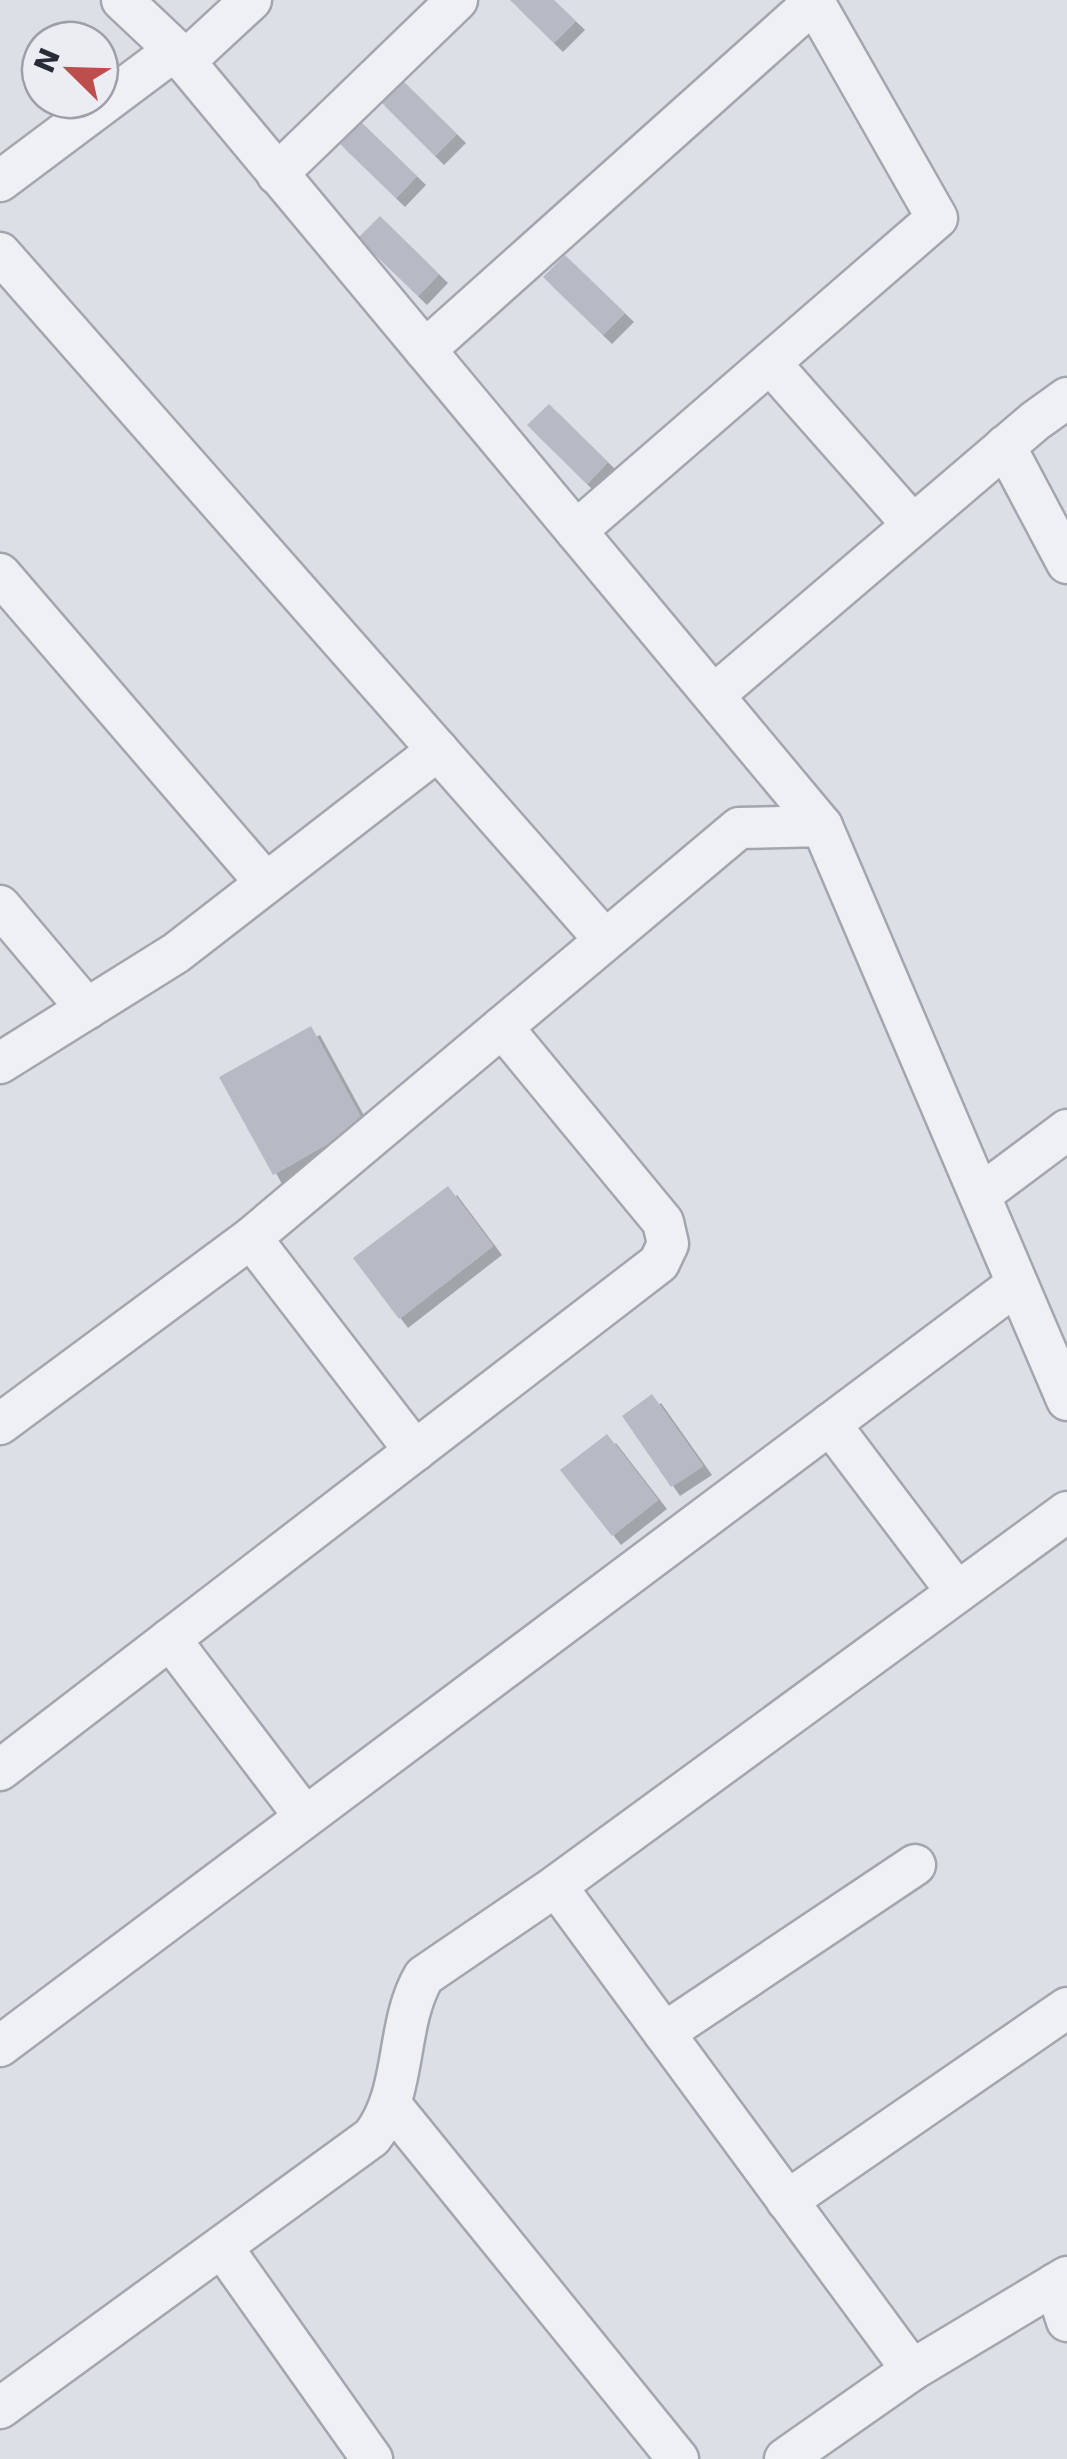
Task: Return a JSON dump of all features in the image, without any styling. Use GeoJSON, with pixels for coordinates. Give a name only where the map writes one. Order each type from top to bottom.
{"type":"FeatureCollection","features":[{"type":"Feature","properties":{"kind":"street"},"geometry":{"type":"LineString","coordinates":[[122,0],[179,56],[822,826],[1067,1400]]}},
{"type":"Feature","properties":{"kind":"street"},"geometry":{"type":"LineString","coordinates":[[0,181],[179,56],[251,0]]}},
{"type":"Feature","properties":{"kind":"street"},"geometry":{"type":"LineString","coordinates":[[277,174],[456,0]]}},
{"type":"Feature","properties":{"kind":"street"},"geometry":{"type":"LineString","coordinates":[[425,350],[814,1],[937,218],[576,531]]}},
{"type":"Feature","properties":{"kind":"street"},"geometry":{"type":"LineString","coordinates":[[0,253],[605,940]]}},
{"type":"Feature","properties":{"kind":"street"},"geometry":{"type":"LineString","coordinates":[[770,363],[913,525]]}},
{"type":"Feature","properties":{"kind":"street"},"geometry":{"type":"LineString","coordinates":[[714,695],[1034,420],[1067,398]]}},
{"type":"Feature","properties":{"kind":"street"},"geometry":{"type":"LineString","coordinates":[[1005,446],[1067,563]]}},
{"type":"Feature","properties":{"kind":"street"},"geometry":{"type":"LineString","coordinates":[[0,574],[266,882]]}},
{"type":"Feature","properties":{"kind":"street"},"geometry":{"type":"LineString","coordinates":[[0,1063],[176,953],[438,750]]}},
{"type":"Feature","properties":{"kind":"street"},"geometry":{"type":"LineString","coordinates":[[0,1424],[251,1238],[738,828],[822,826]]}},
{"type":"Feature","properties":{"kind":"street"},"geometry":{"type":"LineString","coordinates":[[0,906],[87,1008]]}},
{"type":"Feature","properties":{"kind":"street"},"geometry":{"type":"LineString","coordinates":[[0,1770],[659,1263],[668,1244],[663,1222],[502,1026]]}},
{"type":"Feature","properties":{"kind":"street"},"geometry":{"type":"LineString","coordinates":[[980,1195],[1067,1130]]}},
{"type":"Feature","properties":{"kind":"street"},"geometry":{"type":"LineString","coordinates":[[251,1238],[415,1451]]}},
{"type":"Feature","properties":{"kind":"street"},"geometry":{"type":"LineString","coordinates":[[0,2046],[1018,1284]]}},
{"type":"Feature","properties":{"kind":"street"},"geometry":{"type":"LineString","coordinates":[[830,1424],[957,1592]]}},
{"type":"Feature","properties":{"kind":"street"},"geometry":{"type":"LineString","coordinates":[[0,2408],[372,2137],[391,2104],[414,1993],[424,1976],[556,1886],[1067,1512]]}},
{"type":"Feature","properties":{"kind":"street"},"geometry":{"type":"LineString","coordinates":[[170,1639],[305,1817]]}},
{"type":"Feature","properties":{"kind":"street"},"geometry":{"type":"LineString","coordinates":[[664,2033],[915,1865]]}},
{"type":"Feature","properties":{"kind":"street"},"geometry":{"type":"LineString","coordinates":[[556,1886],[912,2370]]}},
{"type":"Feature","properties":{"kind":"street"},"geometry":{"type":"LineString","coordinates":[[787,2201],[1067,2008]]}},
{"type":"Feature","properties":{"kind":"street"},"geometry":{"type":"LineString","coordinates":[[391,2104],[678,2459]]}},
{"type":"Feature","properties":{"kind":"street"},"geometry":{"type":"LineString","coordinates":[[222,2247],[372,2459]]}},
{"type":"Feature","properties":{"kind":"street"},"geometry":{"type":"LineString","coordinates":[[796,2456],[912,2370],[1063,2294]]}},
{"type":"Feature","properties":{"kind":"building"},"geometry":{"type":"Polygon","coordinates":[[[510,0],[554,0],[576,21],[554,43],[510,0]]]}},
{"type":"Feature","properties":{"kind":"building"},"geometry":{"type":"Polygon","coordinates":[[[397,75],[457,134],[435,156],[376,97],[397,75]]]}},
{"type":"Feature","properties":{"kind":"building"},"geometry":{"type":"Polygon","coordinates":[[[357,118],[417,176],[396,198],[336,140],[357,118]]]}},
{"type":"Feature","properties":{"kind":"building"},"geometry":{"type":"Polygon","coordinates":[[[380,216],[439,274],[418,296],[358,238],[380,216]]]}},
{"type":"Feature","properties":{"kind":"building"},"geometry":{"type":"Polygon","coordinates":[[[565,255],[625,313],[603,335],[543,277],[565,255]]]}},
{"type":"Feature","properties":{"kind":"building"},"geometry":{"type":"Polygon","coordinates":[[[549,404],[608,462],[587,484],[527,425],[549,404]]]}},
{"type":"Feature","properties":{"kind":"building"},"geometry":{"type":"Polygon","coordinates":[[[311,1026],[364,1123],[273,1175],[219,1077],[311,1026]]]}},
{"type":"Feature","properties":{"kind":"building"},"geometry":{"type":"Polygon","coordinates":[[[448,1186],[493,1246],[399,1319],[353,1258],[448,1186]]]}},
{"type":"Feature","properties":{"kind":"building"},"geometry":{"type":"Polygon","coordinates":[[[652,1394],[703,1466],[671,1487],[622,1416],[652,1394]]]}},
{"type":"Feature","properties":{"kind":"building"},"geometry":{"type":"Polygon","coordinates":[[[607,1434],[658,1500],[612,1536],[560,1470],[607,1434]]]}}]}
